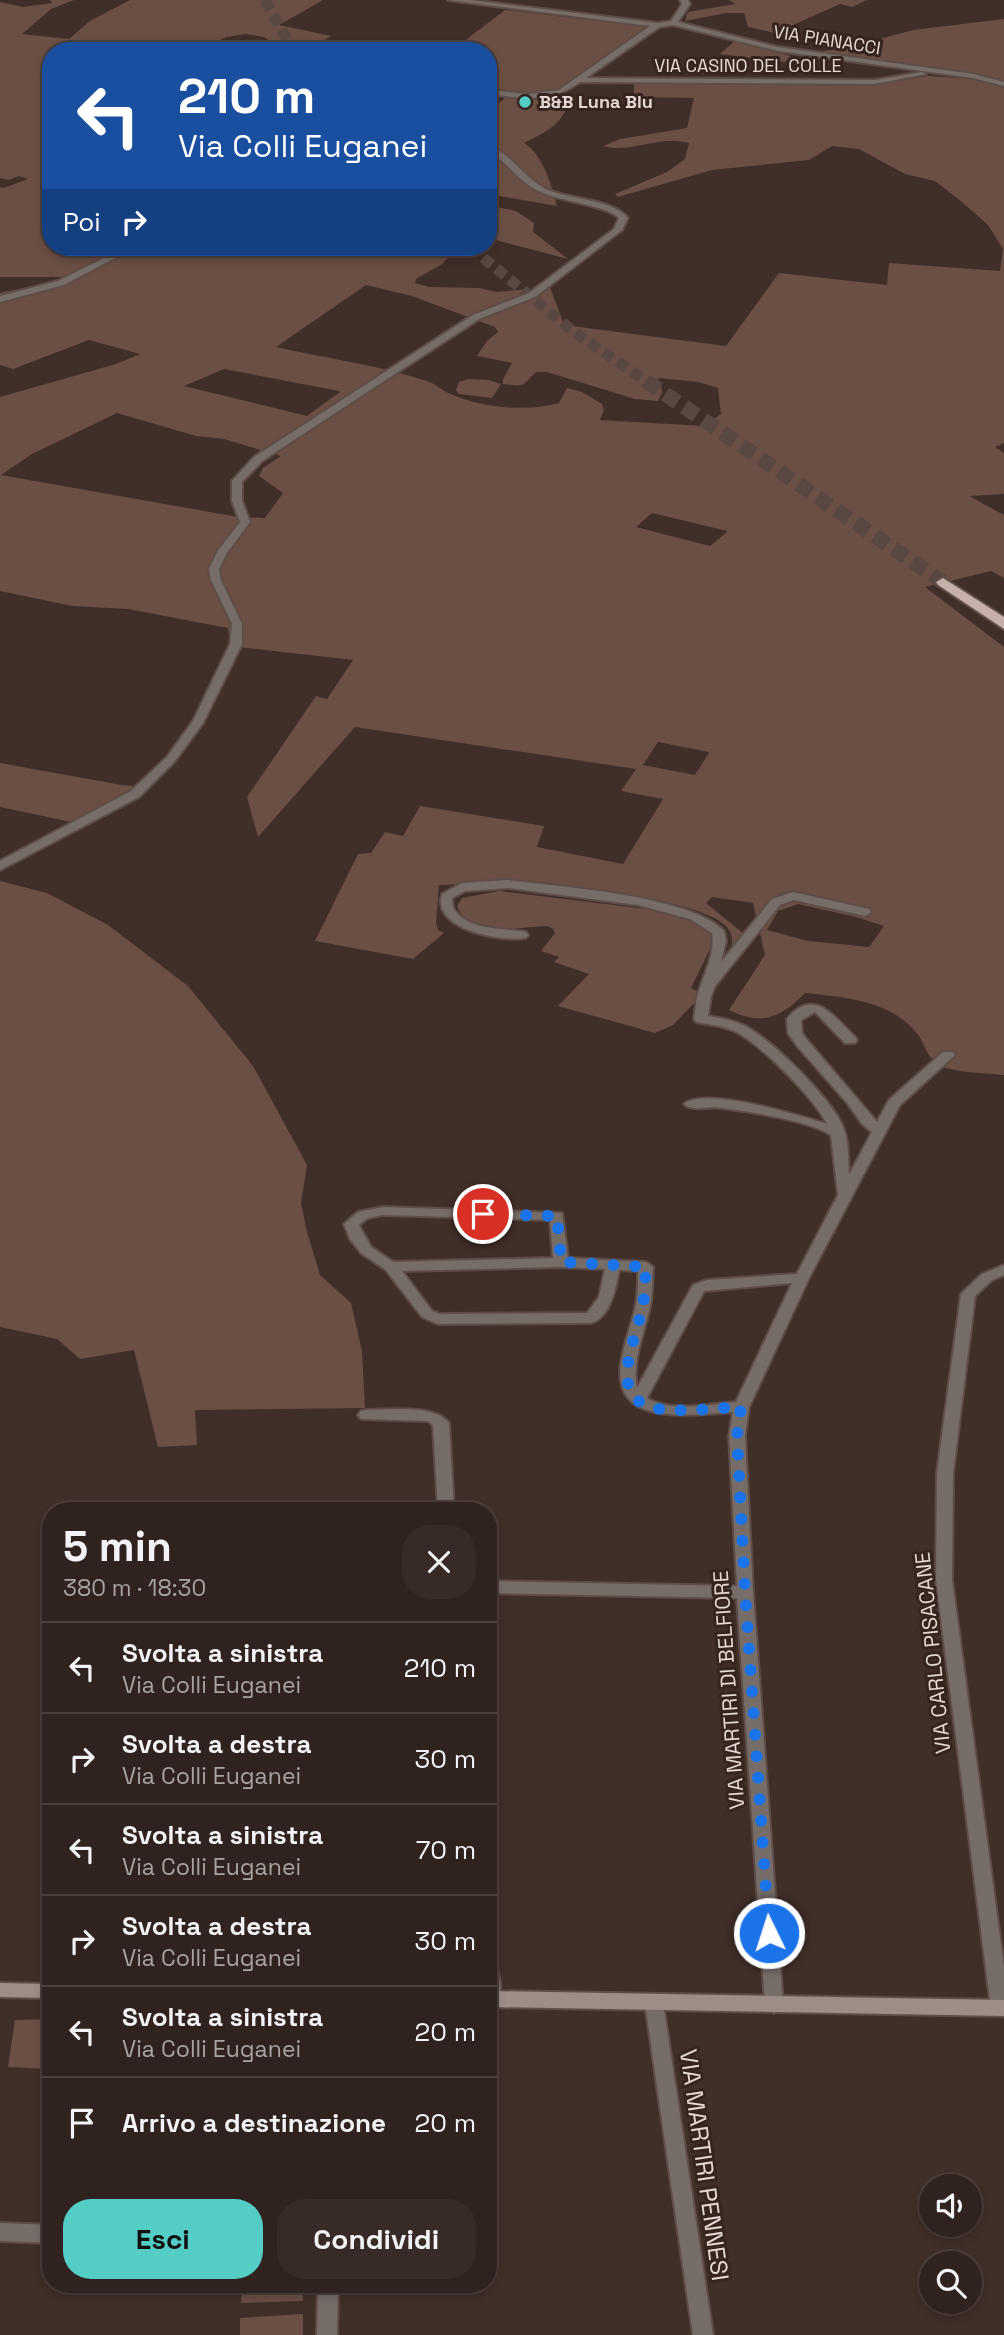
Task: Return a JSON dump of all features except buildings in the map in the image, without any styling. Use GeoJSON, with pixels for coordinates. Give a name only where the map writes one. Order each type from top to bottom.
{"type":"FeatureCollection","features":[{"type":"Feature","properties":{"kind":"highway"},"geometry":{"type":"LineString","coordinates":[[943,582],[1004,624]]}},
{"type":"Feature","properties":{"kind":"main road"},"geometry":{"type":"LineString","coordinates":[[0,1990],[42,1991]]}},
{"type":"Feature","properties":{"kind":"main road"},"geometry":{"type":"LineString","coordinates":[[497,2000],[1002,2008]]}},
{"type":"Feature","properties":{"kind":"street"},"geometry":{"type":"LineString","coordinates":[[452,0],[658,25],[673,23],[687,5],[684,0]]}},
{"type":"Feature","properties":{"kind":"street","name":"VIA PIANACCI"},"geometry":{"type":"LineString","coordinates":[[673,23],[778,49],[973,76],[1004,85]]}},
{"type":"Feature","properties":{"kind":"street"},"geometry":{"type":"LineString","coordinates":[[497,93],[520,96],[561,92],[658,25]]}},
{"type":"Feature","properties":{"kind":"street"},"geometry":{"type":"LineString","coordinates":[[839,67],[846,60]]}},
{"type":"Feature","properties":{"kind":"street","name":"VIA CASINO DEL COLLE"},"geometry":{"type":"LineString","coordinates":[[578,80],[875,82],[932,71]]}},
{"type":"Feature","properties":{"kind":"street"},"geometry":{"type":"LineString","coordinates":[[826,82],[832,74]]}},
{"type":"Feature","properties":{"kind":"street"},"geometry":{"type":"LineString","coordinates":[[0,866],[135,794],[171,759],[199,721],[236,645],[237,624],[216,580],[214,569],[222,552],[245,522],[237,501],[237,481],[258,459],[476,317],[532,295],[607,241],[624,218],[618,211],[606,206],[576,202],[534,186],[514,172],[497,151]]}},
{"type":"Feature","properties":{"kind":"street"},"geometry":{"type":"LineString","coordinates":[[0,299],[61,283],[114,256]]}},
{"type":"Feature","properties":{"kind":"street"},"geometry":{"type":"LineString","coordinates":[[522,935],[471,927],[450,914],[446,909],[446,897],[463,887],[508,884],[639,901],[682,912],[718,931],[720,940],[704,996],[701,1019],[725,1023],[758,1039],[818,1101],[836,1125],[840,1178],[846,1197]]}},
{"type":"Feature","properties":{"kind":"street"},"geometry":{"type":"LineString","coordinates":[[709,985],[776,902],[793,896],[865,912]]}},
{"type":"Feature","properties":{"kind":"street"},"geometry":{"type":"LineString","coordinates":[[850,1040],[819,1009],[813,1007],[800,1012],[794,1019],[795,1033],[803,1044],[867,1121],[880,1132]]}},
{"type":"Feature","properties":{"kind":"street","name":"VIA MARTIRI DI BELFIORE"},"geometry":{"type":"LineString","coordinates":[[775,2005],[745,1592],[737,1436],[741,1407],[802,1278],[894,1102],[948,1055]]}},
{"type":"Feature","properties":{"kind":"street"},"geometry":{"type":"LineString","coordinates":[[691,1104],[717,1103],[772,1111],[837,1131]]}},
{"type":"Feature","properties":{"kind":"street"},"geometry":{"type":"LineString","coordinates":[[561,1262],[557,1216],[383,1211],[363,1215],[351,1224],[358,1243],[372,1258],[391,1267],[561,1262],[646,1267],[643,1307],[625,1371],[627,1387],[647,1406],[668,1410],[741,1407]]}},
{"type":"Feature","properties":{"kind":"street"},"geometry":{"type":"LineString","coordinates":[[391,1267],[427,1314],[438,1319],[592,1318],[606,1298],[613,1265]]}},
{"type":"Feature","properties":{"kind":"street","name":"VIA CARLO PISACANE"},"geometry":{"type":"LineString","coordinates":[[1002,2008],[944,1566],[945,1473],[968,1294],[987,1277],[1004,1270]]}},
{"type":"Feature","properties":{"kind":"street"},"geometry":{"type":"LineString","coordinates":[[638,1400],[698,1288],[706,1284],[802,1278]]}},
{"type":"Feature","properties":{"kind":"street"},"geometry":{"type":"LineString","coordinates":[[366,1415],[432,1416],[441,1423],[446,1502]]}},
{"type":"Feature","properties":{"kind":"street"},"geometry":{"type":"LineString","coordinates":[[497,1587],[745,1592]]}},
{"type":"Feature","properties":{"kind":"street","name":"VIA MARTIRI PENNESI"},"geometry":{"type":"LineString","coordinates":[[654,2003],[703,2335]]}},
{"type":"Feature","properties":{"kind":"street"},"geometry":{"type":"LineString","coordinates":[[0,2232],[42,2234]]}},
{"type":"Feature","properties":{"kind":"street"},"geometry":{"type":"LineString","coordinates":[[327,2335],[328,2293]]}},
{"type":"Feature","properties":{"kind":"shaded area"},"geometry":{"type":"Polygon","coordinates":[[[50,0],[74,0],[51,9],[22,34],[69,39],[90,21],[130,0],[323,0],[279,25],[331,36],[321,42],[271,42],[264,37],[246,34],[226,37],[216,42],[42,42],[42,256],[450,256],[442,264],[416,279],[415,283],[429,287],[479,288],[497,292],[550,287],[564,325],[726,346],[779,273],[887,285],[889,263],[1000,271],[1003,249],[988,225],[935,181],[905,174],[859,149],[832,146],[809,160],[712,170],[618,197],[615,194],[667,172],[685,159],[689,143],[666,141],[624,148],[603,146],[620,139],[687,128],[694,98],[634,97],[634,83],[874,85],[928,76],[972,79],[1004,88],[1004,443],[995,447],[1004,453],[1004,494],[969,496],[1004,515],[1004,578],[991,571],[925,587],[1004,647],[1004,1075],[962,1071],[940,1065],[932,1058],[915,1031],[904,1021],[878,1006],[864,1002],[805,993],[788,1008],[770,1017],[751,1018],[729,1010],[765,955],[753,903],[712,897],[706,903],[744,934],[729,956],[732,937],[729,930],[709,915],[646,898],[567,887],[499,882],[439,885],[436,923],[438,930],[444,933],[413,959],[315,941],[358,854],[371,853],[385,832],[403,836],[420,806],[544,826],[537,847],[623,864],[663,799],[621,791],[636,769],[355,727],[258,837],[247,797],[316,696],[327,699],[353,660],[230,646],[228,628],[128,609],[72,606],[0,591],[0,397],[116,364],[140,354],[89,340],[13,369],[0,365],[0,293],[74,277],[0,277],[0,187],[28,179],[19,176],[9,180],[0,178],[0,2],[23,7],[52,3],[50,0]],[[366,285],[276,347],[428,381],[449,393],[491,406],[519,408],[559,403],[567,388],[582,392],[602,404],[604,410],[600,420],[705,426],[721,414],[718,388],[698,382],[659,378],[656,382],[661,385],[662,393],[658,401],[635,399],[547,372],[536,372],[523,384],[503,384],[512,363],[477,356],[487,341],[498,332],[495,327],[412,296],[366,285]],[[224,369],[184,386],[307,416],[340,392],[224,369]],[[117,413],[32,454],[1,475],[238,517],[265,518],[283,493],[259,476],[263,468],[281,456],[224,439],[196,436],[117,413]],[[652,513],[636,527],[710,546],[727,532],[652,513]],[[658,742],[643,765],[695,775],[709,752],[658,742]],[[798,904],[778,911],[767,930],[808,941],[869,947],[884,926],[798,904]]]}},
{"type":"Feature","properties":{"kind":"shaded area"},"geometry":{"type":"Polygon","coordinates":[[[729,0],[867,0],[852,7],[840,4],[775,33],[748,27],[744,13],[726,13],[685,21],[688,12],[735,4],[729,0]]]}},
{"type":"Feature","properties":{"kind":"shaded area"},"geometry":{"type":"Polygon","coordinates":[[[505,10],[648,27],[562,88],[535,94],[497,92],[497,42],[463,42],[505,10]]]}},
{"type":"Feature","properties":{"kind":"shaded area"},"geometry":{"type":"Polygon","coordinates":[[[1004,19],[1004,83],[974,75],[823,55],[823,51],[850,47],[913,30],[1004,19]]]}},
{"type":"Feature","properties":{"kind":"shaded area"},"geometry":{"type":"Polygon","coordinates":[[[735,41],[791,56],[785,62],[720,54],[735,41]]]}},
{"type":"Feature","properties":{"kind":"shaded area"},"geometry":{"type":"Polygon","coordinates":[[[561,95],[567,106],[550,129],[524,143],[541,162],[557,206],[497,196],[497,104],[506,97],[543,98],[561,95]]]}},
{"type":"Feature","properties":{"kind":"shaded area"},"geometry":{"type":"Polygon","coordinates":[[[497,207],[516,211],[534,223],[533,232],[568,259],[497,240],[497,207]]]}},
{"type":"Feature","properties":{"kind":"shaded area"},"geometry":{"type":"Polygon","coordinates":[[[468,379],[489,380],[501,384],[492,398],[459,394],[456,390],[459,382],[468,379]]]}},
{"type":"Feature","properties":{"kind":"shaded area"},"geometry":{"type":"Polygon","coordinates":[[[0,763],[134,786],[125,795],[76,823],[0,807],[0,763]]]}},
{"type":"Feature","properties":{"kind":"shaded area"},"geometry":{"type":"Polygon","coordinates":[[[0,881],[47,893],[108,925],[188,986],[253,1066],[307,1165],[301,1203],[307,1232],[320,1275],[351,1303],[362,1351],[365,1408],[195,1410],[197,1445],[158,1447],[134,1350],[80,1359],[57,1339],[0,1327],[0,881]]]}},
{"type":"Feature","properties":{"kind":"shaded area"},"geometry":{"type":"Polygon","coordinates":[[[499,891],[663,911],[699,924],[712,934],[713,943],[691,988],[703,994],[673,1025],[655,1033],[558,1006],[589,974],[554,962],[559,957],[541,951],[555,933],[553,929],[548,926],[510,929],[484,927],[463,916],[457,906],[462,898],[499,891]]]}},
{"type":"Feature","properties":{"kind":"shaded area"},"geometry":{"type":"Polygon","coordinates":[[[42,2019],[42,2069],[8,2067],[15,2020],[42,2019]]]}},
{"type":"Feature","properties":{"kind":"shaded area"},"geometry":{"type":"Polygon","coordinates":[[[242,2293],[303,2293],[303,2301],[241,2303],[242,2293]]]}},
{"type":"Feature","properties":{"kind":"shaded area"},"geometry":{"type":"Polygon","coordinates":[[[303,2314],[303,2335],[240,2335],[240,2318],[303,2314]]]}},
{"type":"Feature","properties":{"kind":"tunnel"},"geometry":{"type":"LineString","coordinates":[[265,0],[288,42]]}},
{"type":"Feature","properties":{"kind":"tunnel"},"geometry":{"type":"LineString","coordinates":[[481,256],[574,332],[649,383]]}},
{"type":"Feature","properties":{"kind":"tunnel"},"geometry":{"type":"LineString","coordinates":[[646,381],[943,582]]}},
{"type":"Feature","properties":{"kind":"place","name":"B&B Luna Blu"},"geometry":{"type":"Point","coordinates":[525,102]}},
{"type":"Feature","properties":{"kind":"route"},"geometry":{"type":"LineString","coordinates":[[483,1214],[557,1216],[561,1262],[646,1267],[643,1307],[625,1371],[627,1387],[638,1400],[647,1406],[668,1410],[741,1407],[737,1436],[745,1592],[769,1933]]}}]}
